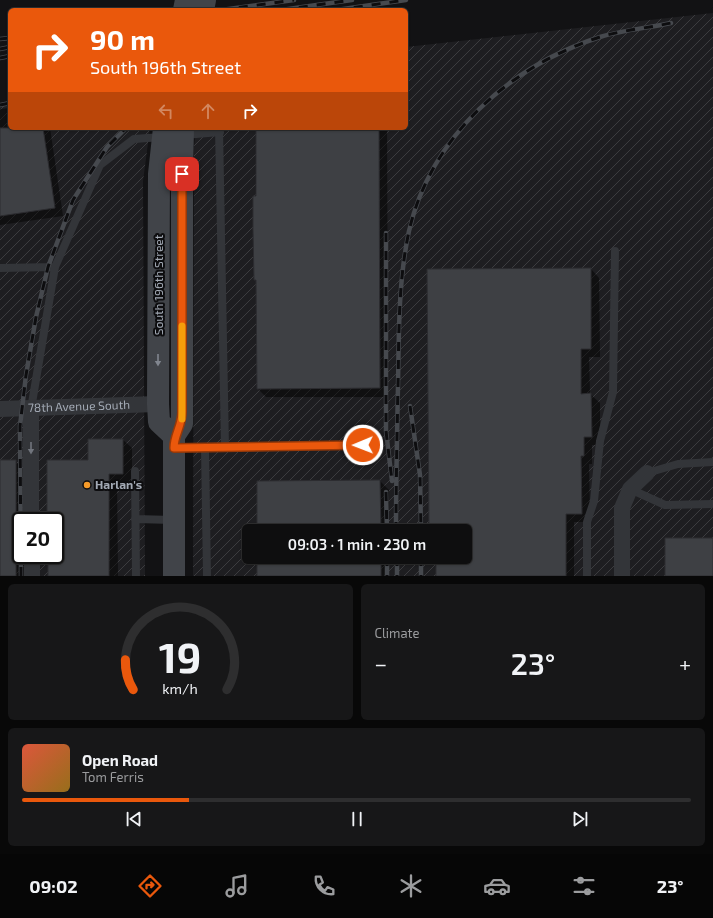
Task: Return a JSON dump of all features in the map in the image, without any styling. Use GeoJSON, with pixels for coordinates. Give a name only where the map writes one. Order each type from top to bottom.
{"type":"FeatureCollection","features":[{"type":"Feature","properties":{"kind":"main road","name":"South 196th Street"},"geometry":{"type":"LineString","coordinates":[[164,130],[159,174],[158,404],[159,422],[174,442]]}},
{"type":"Feature","properties":{"kind":"main road","name":"South 196th Street"},"geometry":{"type":"LineString","coordinates":[[174,576],[174,442],[182,424],[183,130]]}},
{"type":"Feature","properties":{"kind":"street","name":"78th Avenue South"},"geometry":{"type":"LineString","coordinates":[[0,409],[158,404]]}},
{"type":"Feature","properties":{"kind":"street"},"geometry":{"type":"LineString","coordinates":[[31,409],[31,512]]}},
{"type":"Feature","properties":{"kind":"street"},"geometry":{"type":"LineString","coordinates":[[622,576],[622,508],[630,489],[647,472]]}},
{"type":"Feature","properties":{"kind":"street"},"geometry":{"type":"LineString","coordinates":[[32,564],[32,576]]}},
{"type":"Feature","properties":{"kind":"lane"},"geometry":{"type":"LineString","coordinates":[[31,409],[55,267],[100,165],[134,139],[220,130],[225,447]]}},
{"type":"Feature","properties":{"kind":"lane"},"geometry":{"type":"LineString","coordinates":[[587,576],[587,522],[594,501],[600,441],[613,392],[615,251]]}},
{"type":"Feature","properties":{"kind":"lane"},"geometry":{"type":"LineString","coordinates":[[0,268],[55,267]]}},
{"type":"Feature","properties":{"kind":"lane"},"geometry":{"type":"LineString","coordinates":[[174,442],[205,448],[378,445]]}},
{"type":"Feature","properties":{"kind":"lane"},"geometry":{"type":"LineString","coordinates":[[205,448],[207,576]]}},
{"type":"Feature","properties":{"kind":"lane"},"geometry":{"type":"LineString","coordinates":[[647,472],[678,464],[713,462]]}},
{"type":"Feature","properties":{"kind":"lane"},"geometry":{"type":"LineString","coordinates":[[135,471],[136,576]]}},
{"type":"Feature","properties":{"kind":"lane"},"geometry":{"type":"LineString","coordinates":[[630,489],[665,505],[713,504]]}},
{"type":"Feature","properties":{"kind":"lane"},"geometry":{"type":"LineString","coordinates":[[136,519],[174,520]]}},
{"type":"Feature","properties":{"kind":"shaded area"},"geometry":{"type":"Polygon","coordinates":[[[713,13],[713,576],[193,576],[194,147],[196,130],[408,130],[408,47],[713,13]]]}},
{"type":"Feature","properties":{"kind":"shaded area"},"geometry":{"type":"Polygon","coordinates":[[[8,103],[8,130],[150,130],[143,181],[145,576],[0,576],[0,104],[8,103]]]}},
{"type":"Feature","properties":{"kind":"building"},"geometry":{"type":"Polygon","coordinates":[[[0,128],[8,128],[8,130],[43,130],[55,208],[0,216],[0,128]]]}},
{"type":"Feature","properties":{"kind":"building"},"geometry":{"type":"Polygon","coordinates":[[[256,130],[379,130],[380,388],[257,389],[256,280],[254,280],[253,230],[253,196],[256,196],[256,130]]]}},
{"type":"Feature","properties":{"kind":"building"},"geometry":{"type":"Polygon","coordinates":[[[591,268],[591,349],[581,349],[581,394],[591,393],[592,437],[584,437],[584,456],[581,456],[582,514],[566,514],[566,576],[436,576],[436,564],[472,564],[472,524],[429,524],[427,269],[591,268]]]}},
{"type":"Feature","properties":{"kind":"building"},"geometry":{"type":"Polygon","coordinates":[[[88,439],[123,439],[123,474],[109,474],[109,576],[48,576],[48,564],[64,564],[64,512],[47,512],[47,460],[88,460],[88,439]]]}},
{"type":"Feature","properties":{"kind":"building"},"geometry":{"type":"Polygon","coordinates":[[[0,460],[16,460],[16,512],[12,512],[12,564],[16,564],[16,576],[0,576],[0,460]]]}},
{"type":"Feature","properties":{"kind":"building"},"geometry":{"type":"Polygon","coordinates":[[[380,480],[381,524],[257,524],[257,481],[380,480]]]}},
{"type":"Feature","properties":{"kind":"building"},"geometry":{"type":"Polygon","coordinates":[[[665,538],[713,538],[713,576],[665,576],[665,538]]]}},
{"type":"Feature","properties":{"kind":"building"},"geometry":{"type":"Polygon","coordinates":[[[257,564],[381,564],[381,576],[257,576],[257,564]]]}},
{"type":"Feature","properties":{"kind":"railway"},"geometry":{"type":"LineString","coordinates":[[236,8],[294,0]]}},
{"type":"Feature","properties":{"kind":"railway"},"geometry":{"type":"LineString","coordinates":[[295,8],[352,0]]}},
{"type":"Feature","properties":{"kind":"railway"},"geometry":{"type":"LineString","coordinates":[[350,8],[406,0]]}},
{"type":"Feature","properties":{"kind":"railway"},"geometry":{"type":"LineString","coordinates":[[396,524],[399,328],[405,250],[409,231],[420,197],[435,165],[455,136],[479,109],[506,86],[535,66],[567,50],[600,37],[671,23]]}},
{"type":"Feature","properties":{"kind":"railway"},"geometry":{"type":"LineString","coordinates":[[0,39],[8,38]]}},
{"type":"Feature","properties":{"kind":"railway"},"geometry":{"type":"LineString","coordinates":[[0,49],[8,47]]}},
{"type":"Feature","properties":{"kind":"railway"},"geometry":{"type":"LineString","coordinates":[[0,58],[8,56]]}},
{"type":"Feature","properties":{"kind":"railway"},"geometry":{"type":"LineString","coordinates":[[0,105],[8,103]]}},
{"type":"Feature","properties":{"kind":"railway"},"geometry":{"type":"LineString","coordinates":[[21,576],[20,426],[26,375],[36,317],[48,267],[73,200],[107,147],[124,130]]}},
{"type":"Feature","properties":{"kind":"railway"},"geometry":{"type":"LineString","coordinates":[[386,233],[386,431],[392,481]]}},
{"type":"Feature","properties":{"kind":"railway"},"geometry":{"type":"LineString","coordinates":[[410,406],[420,475],[421,524]]}},
{"type":"Feature","properties":{"kind":"railway"},"geometry":{"type":"LineString","coordinates":[[386,492],[387,524]]}},
{"type":"Feature","properties":{"kind":"railway"},"geometry":{"type":"LineString","coordinates":[[387,564],[387,576]]}},
{"type":"Feature","properties":{"kind":"railway"},"geometry":{"type":"LineString","coordinates":[[397,564],[397,576]]}},
{"type":"Feature","properties":{"kind":"railway"},"geometry":{"type":"LineString","coordinates":[[421,564],[421,576]]}},
{"type":"Feature","properties":{"kind":"slow traffic"},"geometry":{"type":"LineString","coordinates":[[182,326],[182,419]]}},
{"type":"Feature","properties":{"kind":"place","name":"Harlan's"},"geometry":{"type":"Point","coordinates":[87,485]}},
{"type":"Feature","properties":{"kind":"route"},"geometry":{"type":"LineString","coordinates":[[182,174],[182,424],[174,436],[174,448],[363,445]]}}]}
